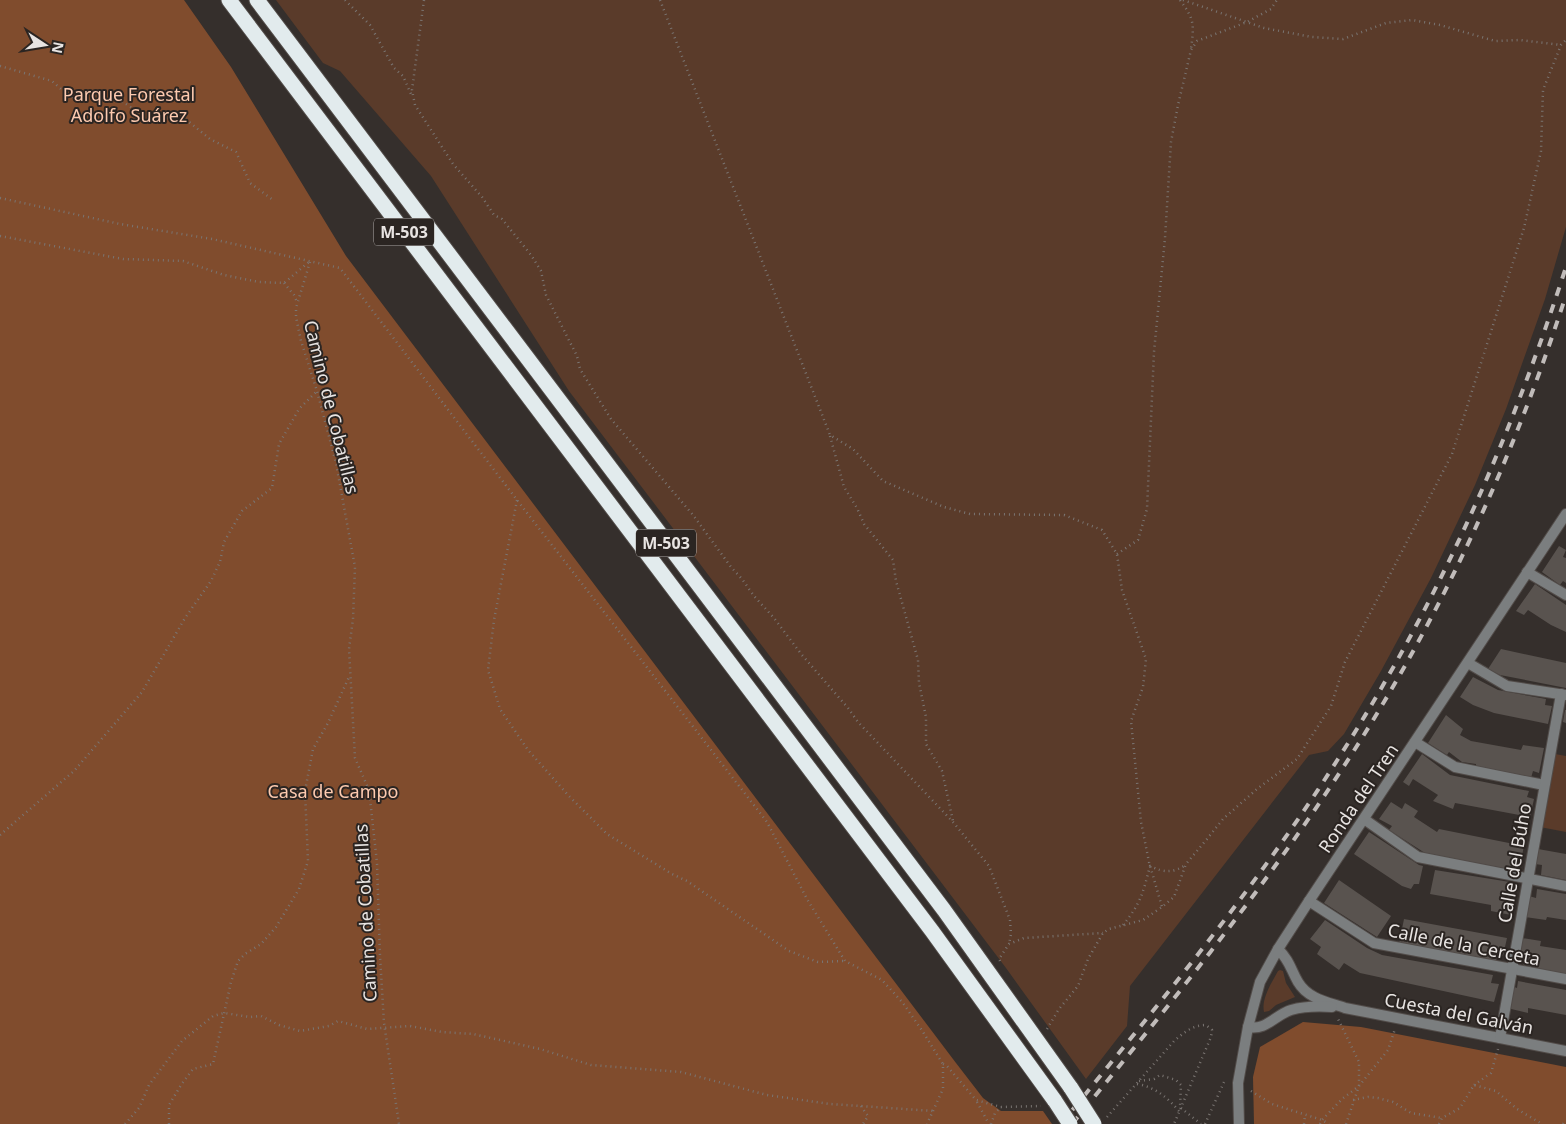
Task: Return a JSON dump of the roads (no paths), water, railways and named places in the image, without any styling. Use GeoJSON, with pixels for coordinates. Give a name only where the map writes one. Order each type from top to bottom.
{"type":"FeatureCollection","features":[{"type":"Feature","properties":{"kind":"highway","name":"M-503"},"geometry":{"type":"LineString","coordinates":[[229,0],[932,931],[1051,1104],[1070,1124]]}},
{"type":"Feature","properties":{"kind":"highway","name":"M-503"},"geometry":{"type":"LineString","coordinates":[[256,0],[944,910],[1071,1088],[1101,1120]]}},
{"type":"Feature","properties":{"kind":"street","name":"Ronda del Tren"},"geometry":{"type":"LineString","coordinates":[[1239,1124],[1238,1083],[1248,1027],[1260,982],[1278,949],[1309,901],[1566,514]]}},
{"type":"Feature","properties":{"kind":"street"},"geometry":{"type":"LineString","coordinates":[[1527,572],[1566,595]]}},
{"type":"Feature","properties":{"kind":"street"},"geometry":{"type":"LineString","coordinates":[[1468,662],[1507,686],[1563,695]]}},
{"type":"Feature","properties":{"kind":"street","name":"Calle del Búho"},"geometry":{"type":"LineString","coordinates":[[1500,1038],[1544,785],[1563,695]]}},
{"type":"Feature","properties":{"kind":"street"},"geometry":{"type":"LineString","coordinates":[[1415,742],[1456,767],[1544,785]]}},
{"type":"Feature","properties":{"kind":"street"},"geometry":{"type":"LineString","coordinates":[[1364,819],[1418,857],[1566,886]]}},
{"type":"Feature","properties":{"kind":"street","name":"Calle de la Cerceta"},"geometry":{"type":"LineString","coordinates":[[1309,901],[1374,943],[1566,979]]}},
{"type":"Feature","properties":{"kind":"street","name":"Cuesta del Galván"},"geometry":{"type":"LineString","coordinates":[[1278,949],[1290,963],[1298,981],[1310,995],[1345,1008]]}},
{"type":"Feature","properties":{"kind":"street","name":"Cuesta del Galván"},"geometry":{"type":"LineString","coordinates":[[1248,1027],[1255,1029],[1263,1027],[1282,1014],[1300,1008],[1332,1007],[1566,1050]]}},
{"type":"Feature","properties":{"kind":"railway"},"geometry":{"type":"LineString","coordinates":[[1061,1124],[1205,946],[1274,854],[1338,759],[1374,700],[1408,641],[1468,520],[1520,396],[1566,267]]}},
{"type":"Feature","properties":{"kind":"railway"},"geometry":{"type":"LineString","coordinates":[[1072,1124],[1247,904],[1313,813],[1379,711],[1442,597],[1498,478],[1545,357],[1566,295]]}},
{"type":"Feature","properties":{"kind":"park label","name":"Parque Forestal Adolfo Suárez"},"geometry":{"type":"Point","coordinates":[129,104]}},
{"type":"Feature","properties":{"kind":"park label","name":"Casa de Campo"},"geometry":{"type":"Point","coordinates":[333,791]}}]}
